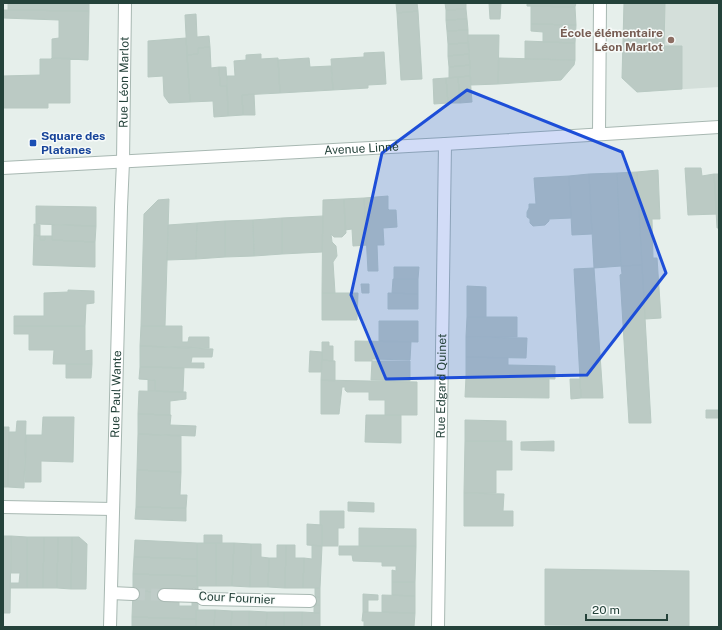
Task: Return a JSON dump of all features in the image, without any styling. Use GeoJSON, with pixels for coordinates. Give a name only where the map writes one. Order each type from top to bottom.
{"type":"FeatureCollection","features":[{"type":"Feature","properties":{"kind":"street","name":"Rue Léon Marlot"},"geometry":{"type":"LineString","coordinates":[[123,162],[125,3]]}},
{"type":"Feature","properties":{"kind":"street"},"geometry":{"type":"LineString","coordinates":[[599,133],[600,3]]}},
{"type":"Feature","properties":{"kind":"street","name":"Avenue Linné"},"geometry":{"type":"LineString","coordinates":[[3,168],[445,144],[599,133],[719,127]]}},
{"type":"Feature","properties":{"kind":"street","name":"Rue Edgard Quinet"},"geometry":{"type":"LineString","coordinates":[[438,627],[445,144]]}},
{"type":"Feature","properties":{"kind":"street","name":"Rue Paul Wante"},"geometry":{"type":"LineString","coordinates":[[110,627],[123,162]]}},
{"type":"Feature","properties":{"kind":"street"},"geometry":{"type":"LineString","coordinates":[[3,507],[113,509]]}},
{"type":"Feature","properties":{"kind":"street"},"geometry":{"type":"LineString","coordinates":[[111,593],[133,594]]}},
{"type":"Feature","properties":{"kind":"street","name":"Cour Fournier"},"geometry":{"type":"LineString","coordinates":[[164,595],[199,596],[203,599],[310,601]]}},
{"type":"Feature","properties":{"kind":"highlighted area"},"geometry":{"type":"Polygon","coordinates":[[[467,90],[622,152],[666,273],[587,375],[386,379],[351,295],[382,153],[467,90]]]}},
{"type":"Feature","properties":{"kind":"shaded area","name":"École élémentaire Léon Marlot"},"geometry":{"type":"Polygon","coordinates":[[[624,3],[719,3],[719,87],[637,92],[622,78],[624,3]]]}},
{"type":"Feature","properties":{"kind":"building"},"geometry":{"type":"Polygon","coordinates":[[[8,3],[89,3],[89,11],[8,10],[8,3]]]}},
{"type":"Feature","properties":{"kind":"building"},"geometry":{"type":"Polygon","coordinates":[[[396,3],[417,3],[418,11],[397,13],[396,3]]]}},
{"type":"Feature","properties":{"kind":"building"},"geometry":{"type":"Polygon","coordinates":[[[445,3],[466,3],[466,9],[446,10],[445,3]]]}},
{"type":"Feature","properties":{"kind":"building"},"geometry":{"type":"Polygon","coordinates":[[[489,3],[501,3],[500,19],[490,19],[489,3]]]}},
{"type":"Feature","properties":{"kind":"building"},"geometry":{"type":"Polygon","coordinates":[[[527,3],[576,3],[575,7],[527,6],[527,3]]]}},
{"type":"Feature","properties":{"kind":"building"},"geometry":{"type":"Polygon","coordinates":[[[624,3],[665,3],[664,46],[682,46],[682,89],[637,92],[622,78],[624,3]]]}},
{"type":"Feature","properties":{"kind":"building"},"geometry":{"type":"Polygon","coordinates":[[[531,6],[575,7],[576,25],[531,24],[531,6]]]}},
{"type":"Feature","properties":{"kind":"building"},"geometry":{"type":"Polygon","coordinates":[[[466,9],[467,19],[446,20],[446,10],[466,9]]]}},
{"type":"Feature","properties":{"kind":"building"},"geometry":{"type":"Polygon","coordinates":[[[3,10],[89,11],[88,60],[52,58],[52,39],[59,38],[59,20],[3,18],[3,10]]]}},
{"type":"Feature","properties":{"kind":"building"},"geometry":{"type":"Polygon","coordinates":[[[418,11],[422,79],[401,80],[397,13],[418,11]]]}},
{"type":"Feature","properties":{"kind":"building"},"geometry":{"type":"Polygon","coordinates":[[[196,14],[197,37],[209,36],[210,47],[198,48],[198,54],[187,55],[185,15],[196,14]]]}},
{"type":"Feature","properties":{"kind":"building"},"geometry":{"type":"Polygon","coordinates":[[[467,19],[468,30],[447,31],[446,20],[467,19]]]}},
{"type":"Feature","properties":{"kind":"building"},"geometry":{"type":"Polygon","coordinates":[[[531,24],[576,25],[575,43],[543,42],[543,32],[531,31],[531,24]]]}},
{"type":"Feature","properties":{"kind":"building"},"geometry":{"type":"Polygon","coordinates":[[[468,30],[468,43],[448,44],[447,31],[468,30]]]}},
{"type":"Feature","properties":{"kind":"building"},"geometry":{"type":"Polygon","coordinates":[[[468,35],[499,35],[498,84],[471,85],[468,35]]]}},
{"type":"Feature","properties":{"kind":"building"},"geometry":{"type":"Polygon","coordinates":[[[186,38],[190,102],[169,103],[164,96],[163,76],[148,77],[148,41],[186,38]]]}},
{"type":"Feature","properties":{"kind":"building"},"geometry":{"type":"Polygon","coordinates":[[[525,41],[575,43],[575,60],[525,59],[525,41]]]}},
{"type":"Feature","properties":{"kind":"building"},"geometry":{"type":"Polygon","coordinates":[[[468,43],[469,54],[448,56],[448,44],[468,43]]]}},
{"type":"Feature","properties":{"kind":"building"},"geometry":{"type":"Polygon","coordinates":[[[210,47],[211,68],[219,67],[220,86],[227,86],[228,116],[214,117],[213,101],[190,102],[187,55],[198,54],[198,48],[210,47]]]}},
{"type":"Feature","properties":{"kind":"building"},"geometry":{"type":"Polygon","coordinates":[[[384,52],[386,84],[368,85],[368,88],[333,90],[331,59],[364,57],[364,53],[384,52]]]}},
{"type":"Feature","properties":{"kind":"building"},"geometry":{"type":"Polygon","coordinates":[[[261,54],[261,59],[278,58],[280,93],[242,95],[243,115],[228,116],[227,76],[235,76],[234,61],[246,60],[246,55],[261,54]]]}},
{"type":"Feature","properties":{"kind":"building"},"geometry":{"type":"Polygon","coordinates":[[[469,54],[470,65],[449,67],[448,56],[469,54]]]}},
{"type":"Feature","properties":{"kind":"building"},"geometry":{"type":"Polygon","coordinates":[[[70,58],[70,103],[48,103],[48,108],[3,108],[3,76],[40,75],[40,59],[70,58]]]}},
{"type":"Feature","properties":{"kind":"building"},"geometry":{"type":"Polygon","coordinates":[[[309,58],[310,67],[331,66],[333,90],[280,93],[278,60],[309,58]]]}},
{"type":"Feature","properties":{"kind":"building"},"geometry":{"type":"Polygon","coordinates":[[[499,58],[575,60],[574,65],[561,80],[498,84],[499,58]]]}},
{"type":"Feature","properties":{"kind":"building"},"geometry":{"type":"Polygon","coordinates":[[[470,65],[470,76],[449,78],[449,67],[470,65]]]}},
{"type":"Feature","properties":{"kind":"building"},"geometry":{"type":"Polygon","coordinates":[[[219,67],[226,67],[227,86],[220,86],[219,67]]]}},
{"type":"Feature","properties":{"kind":"building"},"geometry":{"type":"Polygon","coordinates":[[[470,76],[472,102],[460,103],[458,77],[470,76]]]}},
{"type":"Feature","properties":{"kind":"building"},"geometry":{"type":"Polygon","coordinates":[[[458,77],[460,103],[448,103],[446,78],[458,77]]]}},
{"type":"Feature","properties":{"kind":"building"},"geometry":{"type":"Polygon","coordinates":[[[446,78],[448,103],[434,104],[433,79],[446,78]]]}},
{"type":"Feature","properties":{"kind":"building"},"geometry":{"type":"Polygon","coordinates":[[[254,94],[255,115],[243,115],[242,95],[254,94]]]}},
{"type":"Feature","properties":{"kind":"building"},"geometry":{"type":"Polygon","coordinates":[[[685,168],[701,168],[702,176],[714,174],[717,214],[688,215],[685,168]]]}},
{"type":"Feature","properties":{"kind":"building"},"geometry":{"type":"Polygon","coordinates":[[[658,170],[660,219],[652,219],[653,258],[657,258],[661,318],[645,319],[637,172],[658,170]]]}},
{"type":"Feature","properties":{"kind":"building"},"geometry":{"type":"Polygon","coordinates":[[[637,172],[642,265],[621,266],[617,173],[637,172]]]}},
{"type":"Feature","properties":{"kind":"building"},"geometry":{"type":"Polygon","coordinates":[[[617,173],[621,266],[594,268],[589,174],[617,173]]]}},
{"type":"Feature","properties":{"kind":"building"},"geometry":{"type":"Polygon","coordinates":[[[589,174],[592,234],[572,235],[569,176],[589,174]]]}},
{"type":"Feature","properties":{"kind":"building"},"geometry":{"type":"Polygon","coordinates":[[[714,174],[719,174],[719,228],[717,228],[714,174]]]}},
{"type":"Feature","properties":{"kind":"building"},"geometry":{"type":"Polygon","coordinates":[[[569,176],[571,218],[549,219],[545,225],[533,226],[530,223],[530,219],[527,217],[527,212],[529,204],[536,204],[534,178],[569,176]]]}},
{"type":"Feature","properties":{"kind":"building"},"geometry":{"type":"Polygon","coordinates":[[[388,196],[388,209],[396,210],[397,227],[383,228],[384,245],[377,245],[378,271],[368,271],[364,198],[388,196]]]}},
{"type":"Feature","properties":{"kind":"building"},"geometry":{"type":"Polygon","coordinates":[[[364,198],[367,245],[353,246],[352,229],[345,230],[344,199],[364,198]]]}},
{"type":"Feature","properties":{"kind":"building"},"geometry":{"type":"Polygon","coordinates":[[[169,199],[165,326],[141,326],[144,214],[158,200],[169,199]]]}},
{"type":"Feature","properties":{"kind":"building"},"geometry":{"type":"Polygon","coordinates":[[[344,199],[346,233],[342,237],[334,237],[331,234],[332,242],[336,246],[337,256],[333,262],[335,293],[322,293],[323,200],[344,199]]]}},
{"type":"Feature","properties":{"kind":"building"},"geometry":{"type":"Polygon","coordinates":[[[36,206],[96,207],[96,226],[36,224],[36,206]]]}},
{"type":"Feature","properties":{"kind":"building"},"geometry":{"type":"Polygon","coordinates":[[[323,216],[322,252],[282,254],[282,218],[323,216]]]}},
{"type":"Feature","properties":{"kind":"building"},"geometry":{"type":"Polygon","coordinates":[[[282,218],[282,254],[254,256],[253,220],[282,218]]]}},
{"type":"Feature","properties":{"kind":"building"},"geometry":{"type":"Polygon","coordinates":[[[253,220],[254,256],[225,257],[225,221],[253,220]]]}},
{"type":"Feature","properties":{"kind":"building"},"geometry":{"type":"Polygon","coordinates":[[[225,221],[225,257],[196,259],[197,223],[225,221]]]}},
{"type":"Feature","properties":{"kind":"building"},"geometry":{"type":"Polygon","coordinates":[[[197,223],[196,259],[167,260],[168,225],[197,223]]]}},
{"type":"Feature","properties":{"kind":"building"},"geometry":{"type":"Polygon","coordinates":[[[34,224],[40,225],[40,236],[34,235],[34,224]]]}},
{"type":"Feature","properties":{"kind":"building"},"geometry":{"type":"Polygon","coordinates":[[[52,225],[96,226],[95,242],[52,240],[52,225]]]}},
{"type":"Feature","properties":{"kind":"building"},"geometry":{"type":"Polygon","coordinates":[[[34,235],[40,236],[40,240],[45,240],[45,236],[52,236],[52,240],[95,242],[95,267],[33,265],[34,235]]]}},
{"type":"Feature","properties":{"kind":"building"},"geometry":{"type":"Polygon","coordinates":[[[40,236],[45,236],[45,240],[40,240],[40,236]]]}},
{"type":"Feature","properties":{"kind":"building"},"geometry":{"type":"Polygon","coordinates":[[[642,265],[651,423],[629,423],[620,275],[622,274],[621,266],[642,265]]]}},
{"type":"Feature","properties":{"kind":"building"},"geometry":{"type":"Polygon","coordinates":[[[394,267],[419,267],[418,279],[394,279],[394,267]]]}},
{"type":"Feature","properties":{"kind":"building"},"geometry":{"type":"Polygon","coordinates":[[[594,268],[603,398],[581,398],[574,269],[594,268]]]}},
{"type":"Feature","properties":{"kind":"building"},"geometry":{"type":"Polygon","coordinates":[[[393,279],[418,279],[418,294],[392,293],[393,279]]]}},
{"type":"Feature","properties":{"kind":"building"},"geometry":{"type":"Polygon","coordinates":[[[361,284],[369,284],[369,293],[362,293],[361,284]]]}},
{"type":"Feature","properties":{"kind":"building"},"geometry":{"type":"Polygon","coordinates":[[[467,286],[486,287],[486,317],[467,317],[467,286]]]}},
{"type":"Feature","properties":{"kind":"building"},"geometry":{"type":"Polygon","coordinates":[[[68,290],[94,291],[94,303],[86,304],[85,326],[14,326],[14,316],[44,316],[44,293],[68,292],[68,290]]]}},
{"type":"Feature","properties":{"kind":"building"},"geometry":{"type":"Polygon","coordinates":[[[322,293],[358,293],[357,320],[322,320],[322,293]]]}},
{"type":"Feature","properties":{"kind":"building"},"geometry":{"type":"Polygon","coordinates":[[[388,293],[418,294],[418,309],[388,309],[388,293]]]}},
{"type":"Feature","properties":{"kind":"building"},"geometry":{"type":"Polygon","coordinates":[[[467,317],[517,317],[517,337],[466,337],[467,317]]]}},
{"type":"Feature","properties":{"kind":"building"},"geometry":{"type":"Polygon","coordinates":[[[379,321],[418,321],[418,342],[379,341],[379,321]]]}},
{"type":"Feature","properties":{"kind":"building"},"geometry":{"type":"Polygon","coordinates":[[[14,326],[85,326],[85,351],[92,350],[92,364],[53,364],[54,350],[29,350],[29,334],[14,334],[14,326]]]}},
{"type":"Feature","properties":{"kind":"building"},"geometry":{"type":"Polygon","coordinates":[[[141,326],[182,326],[182,342],[188,342],[189,337],[209,337],[209,348],[140,346],[141,326]]]}},
{"type":"Feature","properties":{"kind":"building"},"geometry":{"type":"Polygon","coordinates":[[[466,337],[527,338],[526,358],[466,357],[466,337]]]}},
{"type":"Feature","properties":{"kind":"building"},"geometry":{"type":"Polygon","coordinates":[[[355,341],[411,342],[410,360],[372,359],[372,361],[355,361],[355,341]]]}},
{"type":"Feature","properties":{"kind":"building"},"geometry":{"type":"Polygon","coordinates":[[[322,342],[329,342],[329,346],[333,346],[333,361],[322,360],[322,342]]]}},
{"type":"Feature","properties":{"kind":"building"},"geometry":{"type":"Polygon","coordinates":[[[140,346],[213,349],[212,357],[192,357],[191,363],[204,363],[204,368],[140,367],[140,346]]]}},
{"type":"Feature","properties":{"kind":"building"},"geometry":{"type":"Polygon","coordinates":[[[310,351],[322,352],[321,372],[309,372],[310,351]]]}},
{"type":"Feature","properties":{"kind":"building"},"geometry":{"type":"Polygon","coordinates":[[[466,357],[508,358],[508,365],[555,366],[555,379],[466,377],[466,357]]]}},
{"type":"Feature","properties":{"kind":"building"},"geometry":{"type":"Polygon","coordinates":[[[322,360],[335,361],[335,381],[321,380],[322,360]]]}},
{"type":"Feature","properties":{"kind":"building"},"geometry":{"type":"Polygon","coordinates":[[[372,361],[410,361],[410,381],[371,380],[372,361]]]}},
{"type":"Feature","properties":{"kind":"building"},"geometry":{"type":"Polygon","coordinates":[[[66,364],[92,364],[91,378],[66,378],[66,364]]]}},
{"type":"Feature","properties":{"kind":"building"},"geometry":{"type":"Polygon","coordinates":[[[140,367],[184,368],[183,392],[155,391],[155,380],[139,379],[140,367]]]}},
{"type":"Feature","properties":{"kind":"building"},"geometry":{"type":"Polygon","coordinates":[[[466,377],[549,379],[549,398],[465,397],[466,377]]]}},
{"type":"Feature","properties":{"kind":"building"},"geometry":{"type":"Polygon","coordinates":[[[570,379],[580,379],[581,398],[571,399],[570,379]]]}},
{"type":"Feature","properties":{"kind":"building"},"geometry":{"type":"Polygon","coordinates":[[[148,380],[155,380],[155,391],[148,391],[148,380]]]}},
{"type":"Feature","properties":{"kind":"building"},"geometry":{"type":"Polygon","coordinates":[[[321,380],[417,382],[417,415],[385,415],[385,400],[369,400],[369,392],[347,392],[345,387],[342,387],[339,414],[321,414],[321,380]]]}},
{"type":"Feature","properties":{"kind":"building"},"geometry":{"type":"Polygon","coordinates":[[[139,391],[186,392],[186,399],[170,401],[170,415],[138,414],[139,391]]]}},
{"type":"Feature","properties":{"kind":"building"},"geometry":{"type":"Polygon","coordinates":[[[706,410],[719,410],[719,418],[706,418],[706,410]]]}},
{"type":"Feature","properties":{"kind":"building"},"geometry":{"type":"Polygon","coordinates":[[[138,414],[171,415],[170,425],[196,426],[195,436],[138,434],[138,414]]]}},
{"type":"Feature","properties":{"kind":"building"},"geometry":{"type":"Polygon","coordinates":[[[366,415],[401,415],[401,443],[365,442],[366,415]]]}},
{"type":"Feature","properties":{"kind":"building"},"geometry":{"type":"Polygon","coordinates":[[[43,417],[74,417],[73,462],[41,461],[41,482],[25,482],[26,435],[42,435],[43,417]]]}},
{"type":"Feature","properties":{"kind":"building"},"geometry":{"type":"Polygon","coordinates":[[[465,420],[506,421],[506,441],[465,441],[465,420]]]}},
{"type":"Feature","properties":{"kind":"building"},"geometry":{"type":"Polygon","coordinates":[[[17,421],[26,421],[24,488],[8,487],[9,432],[16,432],[17,421]]]}},
{"type":"Feature","properties":{"kind":"building"},"geometry":{"type":"Polygon","coordinates":[[[3,427],[9,427],[8,487],[3,487],[3,427]]]}},
{"type":"Feature","properties":{"kind":"building"},"geometry":{"type":"Polygon","coordinates":[[[138,434],[181,436],[181,472],[137,470],[138,434]]]}},
{"type":"Feature","properties":{"kind":"building"},"geometry":{"type":"Polygon","coordinates":[[[465,441],[512,441],[512,470],[496,470],[496,493],[464,493],[465,441]]]}},
{"type":"Feature","properties":{"kind":"building"},"geometry":{"type":"Polygon","coordinates":[[[554,441],[554,451],[521,450],[521,442],[554,441]]]}},
{"type":"Feature","properties":{"kind":"building"},"geometry":{"type":"Polygon","coordinates":[[[137,470],[181,472],[180,495],[187,495],[186,508],[136,507],[137,470]]]}},
{"type":"Feature","properties":{"kind":"building"},"geometry":{"type":"Polygon","coordinates":[[[464,493],[504,494],[503,511],[513,511],[513,526],[464,526],[464,493]]]}},
{"type":"Feature","properties":{"kind":"building"},"geometry":{"type":"Polygon","coordinates":[[[348,502],[374,503],[374,512],[348,511],[348,502]]]}},
{"type":"Feature","properties":{"kind":"building"},"geometry":{"type":"Polygon","coordinates":[[[136,507],[186,508],[186,521],[135,519],[136,507]]]}},
{"type":"Feature","properties":{"kind":"building"},"geometry":{"type":"Polygon","coordinates":[[[320,511],[344,511],[344,528],[338,528],[338,546],[322,546],[320,511]]]}},
{"type":"Feature","properties":{"kind":"building"},"geometry":{"type":"Polygon","coordinates":[[[307,524],[322,525],[322,546],[307,545],[307,524]]]}},
{"type":"Feature","properties":{"kind":"building"},"geometry":{"type":"Polygon","coordinates":[[[359,528],[416,529],[416,546],[359,546],[359,528]]]}},
{"type":"Feature","properties":{"kind":"building"},"geometry":{"type":"Polygon","coordinates":[[[204,535],[222,535],[222,543],[204,543],[204,535]]]}},
{"type":"Feature","properties":{"kind":"building"},"geometry":{"type":"Polygon","coordinates":[[[3,536],[11,536],[10,613],[3,613],[3,536]]]}},
{"type":"Feature","properties":{"kind":"building"},"geometry":{"type":"Polygon","coordinates":[[[11,536],[27,537],[27,588],[10,588],[10,583],[19,583],[20,573],[11,573],[11,536]]]}},
{"type":"Feature","properties":{"kind":"building"},"geometry":{"type":"Polygon","coordinates":[[[27,537],[44,537],[43,588],[27,588],[27,537]]]}},
{"type":"Feature","properties":{"kind":"building"},"geometry":{"type":"Polygon","coordinates":[[[44,537],[58,537],[57,588],[43,588],[44,537]]]}},
{"type":"Feature","properties":{"kind":"building"},"geometry":{"type":"Polygon","coordinates":[[[58,537],[72,537],[71,589],[57,588],[58,537]]]}},
{"type":"Feature","properties":{"kind":"building"},"geometry":{"type":"Polygon","coordinates":[[[72,537],[79,537],[87,544],[86,589],[71,589],[72,537]]]}},
{"type":"Feature","properties":{"kind":"building"},"geometry":{"type":"Polygon","coordinates":[[[135,540],[197,543],[197,559],[134,557],[135,540]]]}},
{"type":"Feature","properties":{"kind":"building"},"geometry":{"type":"Polygon","coordinates":[[[197,543],[216,543],[216,586],[197,586],[197,543]]]}},
{"type":"Feature","properties":{"kind":"building"},"geometry":{"type":"Polygon","coordinates":[[[216,543],[234,543],[232,586],[216,586],[216,543]]]}},
{"type":"Feature","properties":{"kind":"building"},"geometry":{"type":"Polygon","coordinates":[[[234,543],[251,544],[250,587],[232,586],[234,543]]]}},
{"type":"Feature","properties":{"kind":"building"},"geometry":{"type":"Polygon","coordinates":[[[251,544],[261,544],[261,557],[269,558],[268,587],[250,587],[251,544]]]}},
{"type":"Feature","properties":{"kind":"building"},"geometry":{"type":"Polygon","coordinates":[[[277,545],[286,545],[285,588],[268,587],[269,558],[277,558],[277,545]]]}},
{"type":"Feature","properties":{"kind":"building"},"geometry":{"type":"Polygon","coordinates":[[[286,545],[295,545],[295,558],[304,558],[303,588],[285,588],[286,545]]]}},
{"type":"Feature","properties":{"kind":"building"},"geometry":{"type":"Polygon","coordinates":[[[312,545],[322,546],[320,588],[303,588],[304,558],[312,559],[312,545]]]}},
{"type":"Feature","properties":{"kind":"building"},"geometry":{"type":"Polygon","coordinates":[[[339,546],[416,546],[415,582],[392,582],[392,570],[396,571],[396,566],[382,566],[382,562],[353,561],[352,555],[339,555],[339,546]]]}},
{"type":"Feature","properties":{"kind":"building"},"geometry":{"type":"Polygon","coordinates":[[[134,557],[197,559],[197,576],[133,574],[134,557]]]}},
{"type":"Feature","properties":{"kind":"building"},"geometry":{"type":"Polygon","coordinates":[[[545,569],[689,571],[689,626],[545,625],[545,569]]]}},
{"type":"Feature","properties":{"kind":"building"},"geometry":{"type":"Polygon","coordinates":[[[133,574],[197,576],[198,589],[193,588],[193,593],[133,591],[133,574]]]}},
{"type":"Feature","properties":{"kind":"building"},"geometry":{"type":"Polygon","coordinates":[[[392,582],[415,582],[415,596],[392,595],[392,582]]]}},
{"type":"Feature","properties":{"kind":"building"},"geometry":{"type":"Polygon","coordinates":[[[315,588],[320,588],[320,597],[315,597],[315,588]]]}},
{"type":"Feature","properties":{"kind":"building"},"geometry":{"type":"Polygon","coordinates":[[[133,591],[164,592],[179,598],[179,606],[192,606],[192,602],[198,602],[196,619],[132,617],[133,591]]]}},
{"type":"Feature","properties":{"kind":"building"},"geometry":{"type":"Polygon","coordinates":[[[363,594],[378,595],[378,600],[368,600],[368,612],[363,612],[363,594]]]}},
{"type":"Feature","properties":{"kind":"building"},"geometry":{"type":"Polygon","coordinates":[[[382,595],[415,596],[415,613],[382,612],[382,595]]]}},
{"type":"Feature","properties":{"kind":"building"},"geometry":{"type":"Polygon","coordinates":[[[315,597],[320,597],[320,605],[314,605],[315,597]]]}},
{"type":"Feature","properties":{"kind":"building"},"geometry":{"type":"Polygon","coordinates":[[[314,605],[320,605],[320,613],[314,613],[314,605]]]}},
{"type":"Feature","properties":{"kind":"building"},"geometry":{"type":"Polygon","coordinates":[[[196,610],[215,610],[214,627],[196,627],[196,610]]]}},
{"type":"Feature","properties":{"kind":"building"},"geometry":{"type":"Polygon","coordinates":[[[215,610],[232,611],[231,627],[214,627],[215,610]]]}},
{"type":"Feature","properties":{"kind":"building"},"geometry":{"type":"Polygon","coordinates":[[[232,611],[249,611],[249,627],[231,627],[232,611]]]}},
{"type":"Feature","properties":{"kind":"building"},"geometry":{"type":"Polygon","coordinates":[[[249,611],[267,612],[266,627],[249,627],[249,611]]]}},
{"type":"Feature","properties":{"kind":"building"},"geometry":{"type":"Polygon","coordinates":[[[267,612],[284,612],[284,627],[266,627],[267,612]]]}},
{"type":"Feature","properties":{"kind":"building"},"geometry":{"type":"Polygon","coordinates":[[[284,612],[302,612],[302,627],[284,627],[284,612]]]}},
{"type":"Feature","properties":{"kind":"building"},"geometry":{"type":"Polygon","coordinates":[[[302,612],[320,613],[320,627],[302,627],[302,612]]]}},
{"type":"Feature","properties":{"kind":"building"},"geometry":{"type":"Polygon","coordinates":[[[363,612],[415,613],[414,627],[364,627],[364,621],[362,621],[363,612]]]}},
{"type":"Feature","properties":{"kind":"building"},"geometry":{"type":"Polygon","coordinates":[[[132,617],[196,619],[196,626],[132,627],[132,617]]]}},
{"type":"Feature","properties":{"kind":"tunnel"},"geometry":{"type":"LineString","coordinates":[[133,594],[164,595]]}},
{"type":"Feature","properties":{"kind":"place","name":"École élémentaire Léon Marlot"},"geometry":{"type":"Point","coordinates":[671,40]}},
{"type":"Feature","properties":{"kind":"place","name":"Square des Platanes"},"geometry":{"type":"Point","coordinates":[33,143]}}]}
